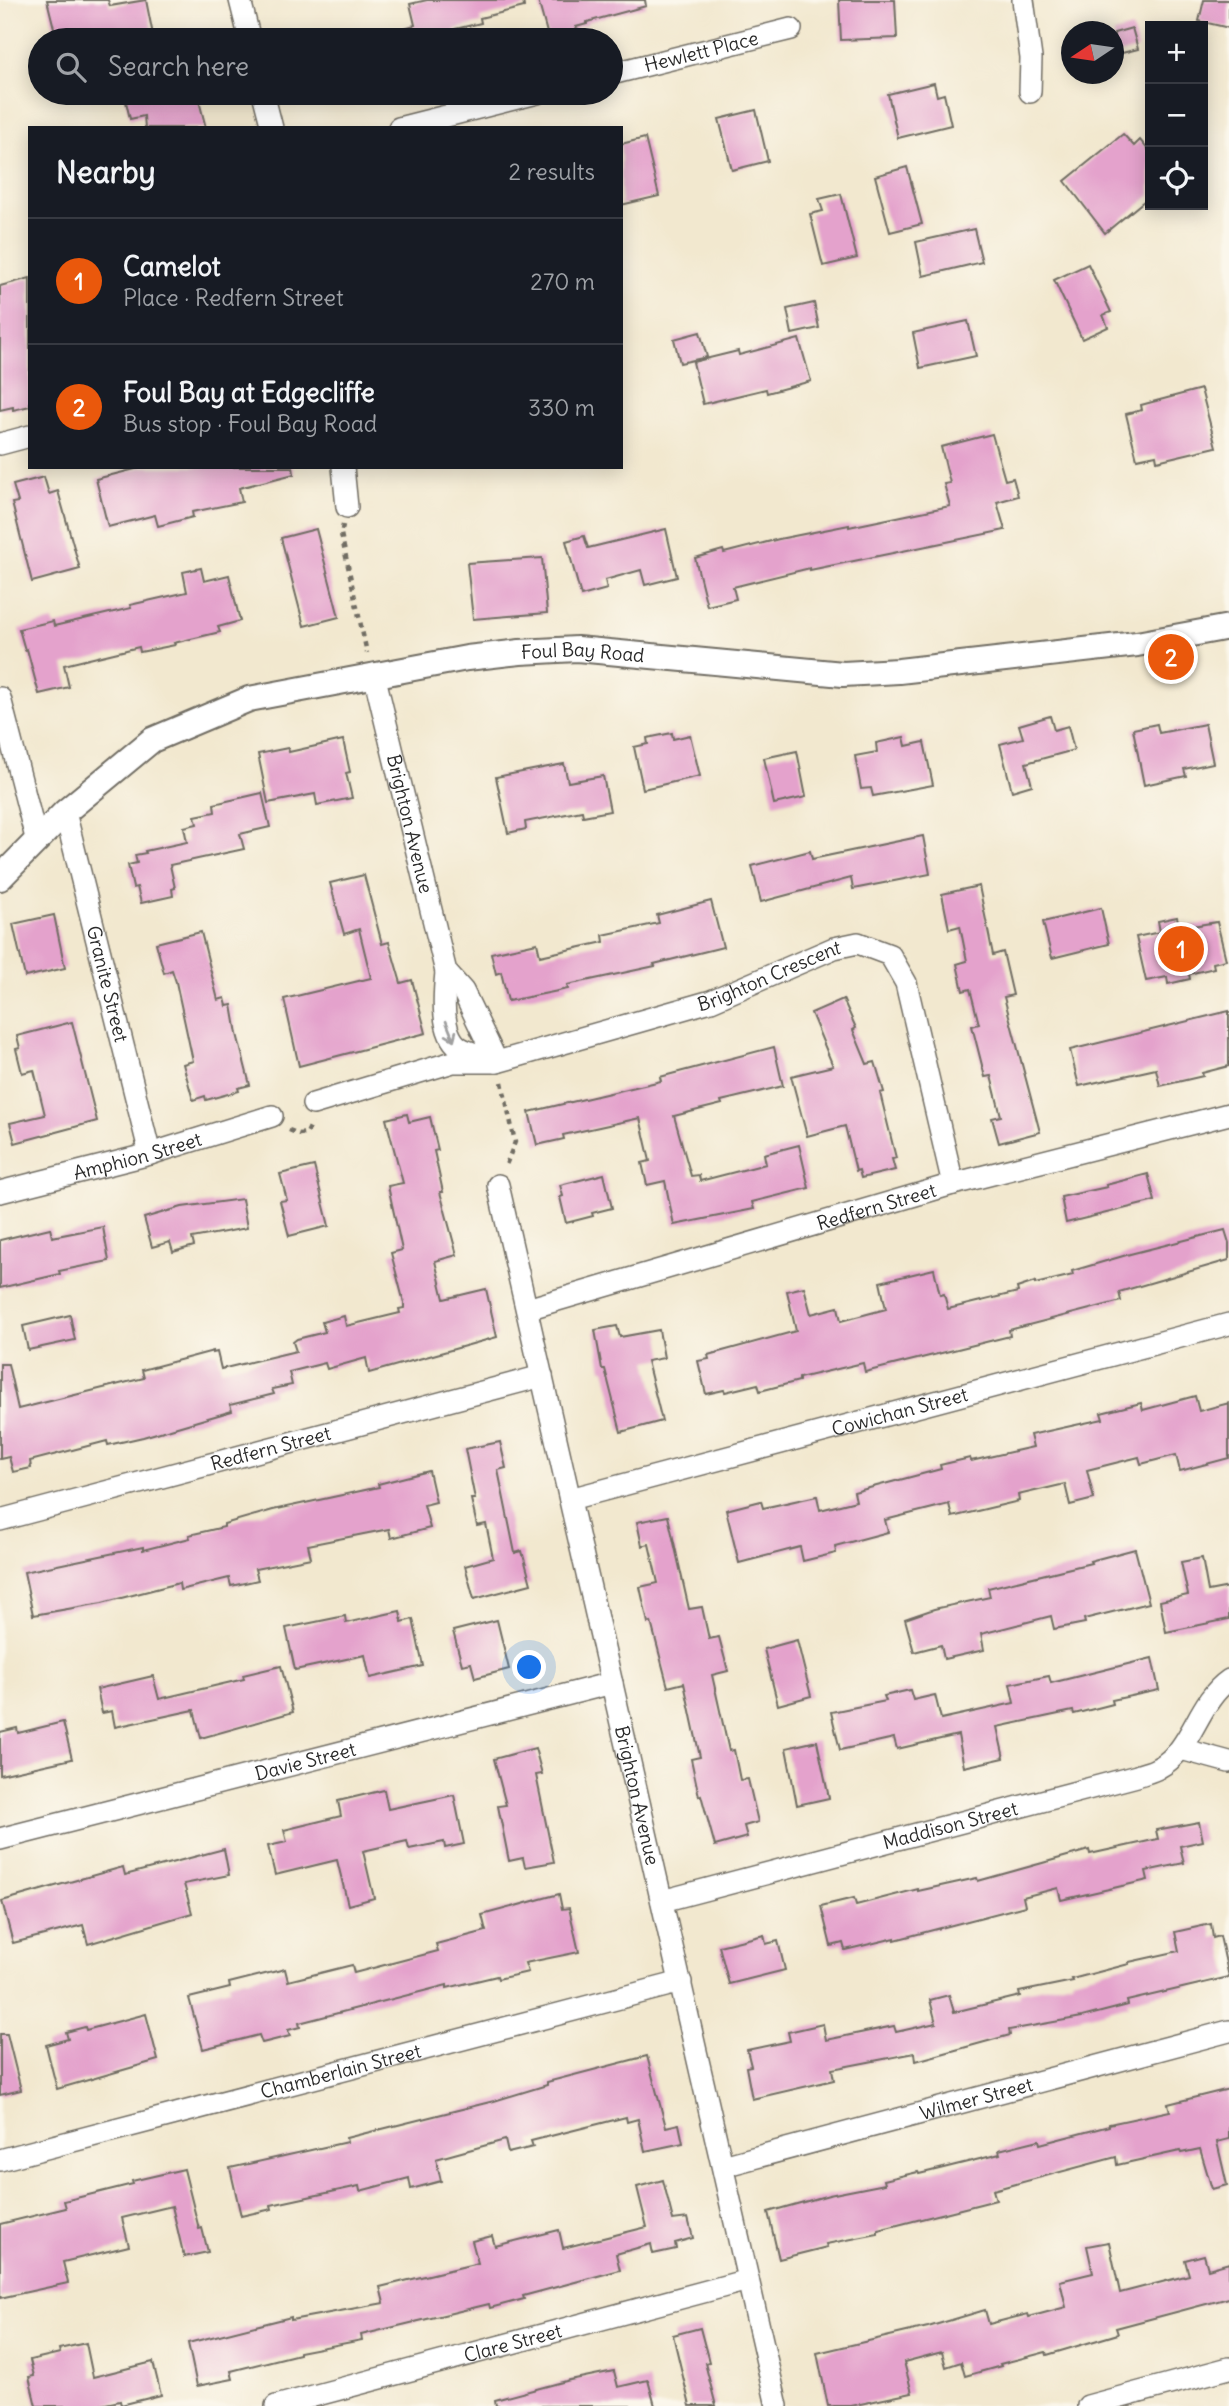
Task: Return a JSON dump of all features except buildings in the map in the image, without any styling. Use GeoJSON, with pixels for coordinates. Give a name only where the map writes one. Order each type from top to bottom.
{"type":"FeatureCollection","features":[{"type":"Feature","properties":{"kind":"street"},"geometry":{"type":"LineString","coordinates":[[240,0],[247,28]]}},
{"type":"Feature","properties":{"kind":"street"},"geometry":{"type":"LineString","coordinates":[[1023,0],[1031,58],[1030,92]]}},
{"type":"Feature","properties":{"kind":"street","name":"Hewlett Place"},"geometry":{"type":"LineString","coordinates":[[623,71],[791,29]]}},
{"type":"Feature","properties":{"kind":"street"},"geometry":{"type":"LineString","coordinates":[[266,105],[271,126]]}},
{"type":"Feature","properties":{"kind":"street"},"geometry":{"type":"LineString","coordinates":[[407,126],[490,105]]}},
{"type":"Feature","properties":{"kind":"street"},"geometry":{"type":"LineString","coordinates":[[0,444],[28,437]]}},
{"type":"Feature","properties":{"kind":"street"},"geometry":{"type":"LineString","coordinates":[[343,469],[346,506]]}},
{"type":"Feature","properties":{"kind":"street","name":"Foul Bay Road"},"geometry":{"type":"LineString","coordinates":[[0,878],[65,812],[152,740],[249,699],[467,658],[577,649],[843,674],[1137,645],[1229,626]]}},
{"type":"Feature","properties":{"kind":"street","name":"Brighton Avenue"},"geometry":{"type":"LineString","coordinates":[[374,674],[446,972],[443,995],[449,1034],[458,1047],[497,1062]]}},
{"type":"Feature","properties":{"kind":"street"},"geometry":{"type":"LineString","coordinates":[[0,698],[37,842]]}},
{"type":"Feature","properties":{"kind":"street","name":"Granite Street"},"geometry":{"type":"LineString","coordinates":[[65,812],[150,1154]]}},
{"type":"Feature","properties":{"kind":"street","name":"Brighton Crescent"},"geometry":{"type":"LineString","coordinates":[[497,1062],[711,1000],[834,948],[859,943],[890,955],[906,983],[953,1184]]}},
{"type":"Feature","properties":{"kind":"street","name":"Brighton Avenue"},"geometry":{"type":"LineString","coordinates":[[446,972],[463,991],[497,1062]]}},
{"type":"Feature","properties":{"kind":"street"},"geometry":{"type":"LineString","coordinates":[[313,1104],[453,1062],[497,1062]]}},
{"type":"Feature","properties":{"kind":"street","name":"Redfern Street"},"geometry":{"type":"LineString","coordinates":[[527,1309],[953,1184],[1229,1114]]}},
{"type":"Feature","properties":{"kind":"street","name":"Amphion Street"},"geometry":{"type":"LineString","coordinates":[[0,1192],[150,1154],[272,1116]]}},
{"type":"Feature","properties":{"kind":"street","name":"Brighton Avenue"},"geometry":{"type":"LineString","coordinates":[[498,1185],[777,2406]]}},
{"type":"Feature","properties":{"kind":"street","name":"Cowichan Street"},"geometry":{"type":"LineString","coordinates":[[570,1499],[1229,1324]]}},
{"type":"Feature","properties":{"kind":"street","name":"Redfern Street"},"geometry":{"type":"LineString","coordinates":[[0,1520],[542,1376]]}},
{"type":"Feature","properties":{"kind":"street"},"geometry":{"type":"LineString","coordinates":[[1229,1680],[1210,1697],[1181,1749],[1229,1762]]}},
{"type":"Feature","properties":{"kind":"street","name":"Davie Street"},"geometry":{"type":"LineString","coordinates":[[0,1839],[612,1682]]}},
{"type":"Feature","properties":{"kind":"street","name":"Maddison Street"},"geometry":{"type":"LineString","coordinates":[[662,1901],[1137,1776],[1159,1768],[1181,1749]]}},
{"type":"Feature","properties":{"kind":"street","name":"Chamberlain Street"},"geometry":{"type":"LineString","coordinates":[[0,2160],[681,1982]]}},
{"type":"Feature","properties":{"kind":"street","name":"Wilmer Street"},"geometry":{"type":"LineString","coordinates":[[723,2166],[1229,2031]]}},
{"type":"Feature","properties":{"kind":"street","name":"Clare Street"},"geometry":{"type":"LineString","coordinates":[[276,2406],[748,2280]]}},
{"type":"Feature","properties":{"kind":"street"},"geometry":{"type":"LineString","coordinates":[[1088,2406],[1229,2368]]}},
{"type":"Feature","properties":{"kind":"path"},"geometry":{"type":"LineString","coordinates":[[346,506],[341,534],[365,645],[374,674]]}},
{"type":"Feature","properties":{"kind":"path"},"geometry":{"type":"LineString","coordinates":[[497,1062],[515,1142],[498,1185]]}},
{"type":"Feature","properties":{"kind":"path"},"geometry":{"type":"LineString","coordinates":[[272,1116],[285,1128],[299,1134],[307,1133],[312,1126],[313,1104]]}},
{"type":"Feature","properties":{"kind":"place","name":"Foul Bay at Edgecliffe"},"geometry":{"type":"Point","coordinates":[1171,657]}},
{"type":"Feature","properties":{"kind":"place","name":"Camelot"},"geometry":{"type":"Point","coordinates":[1181,949]}}]}
